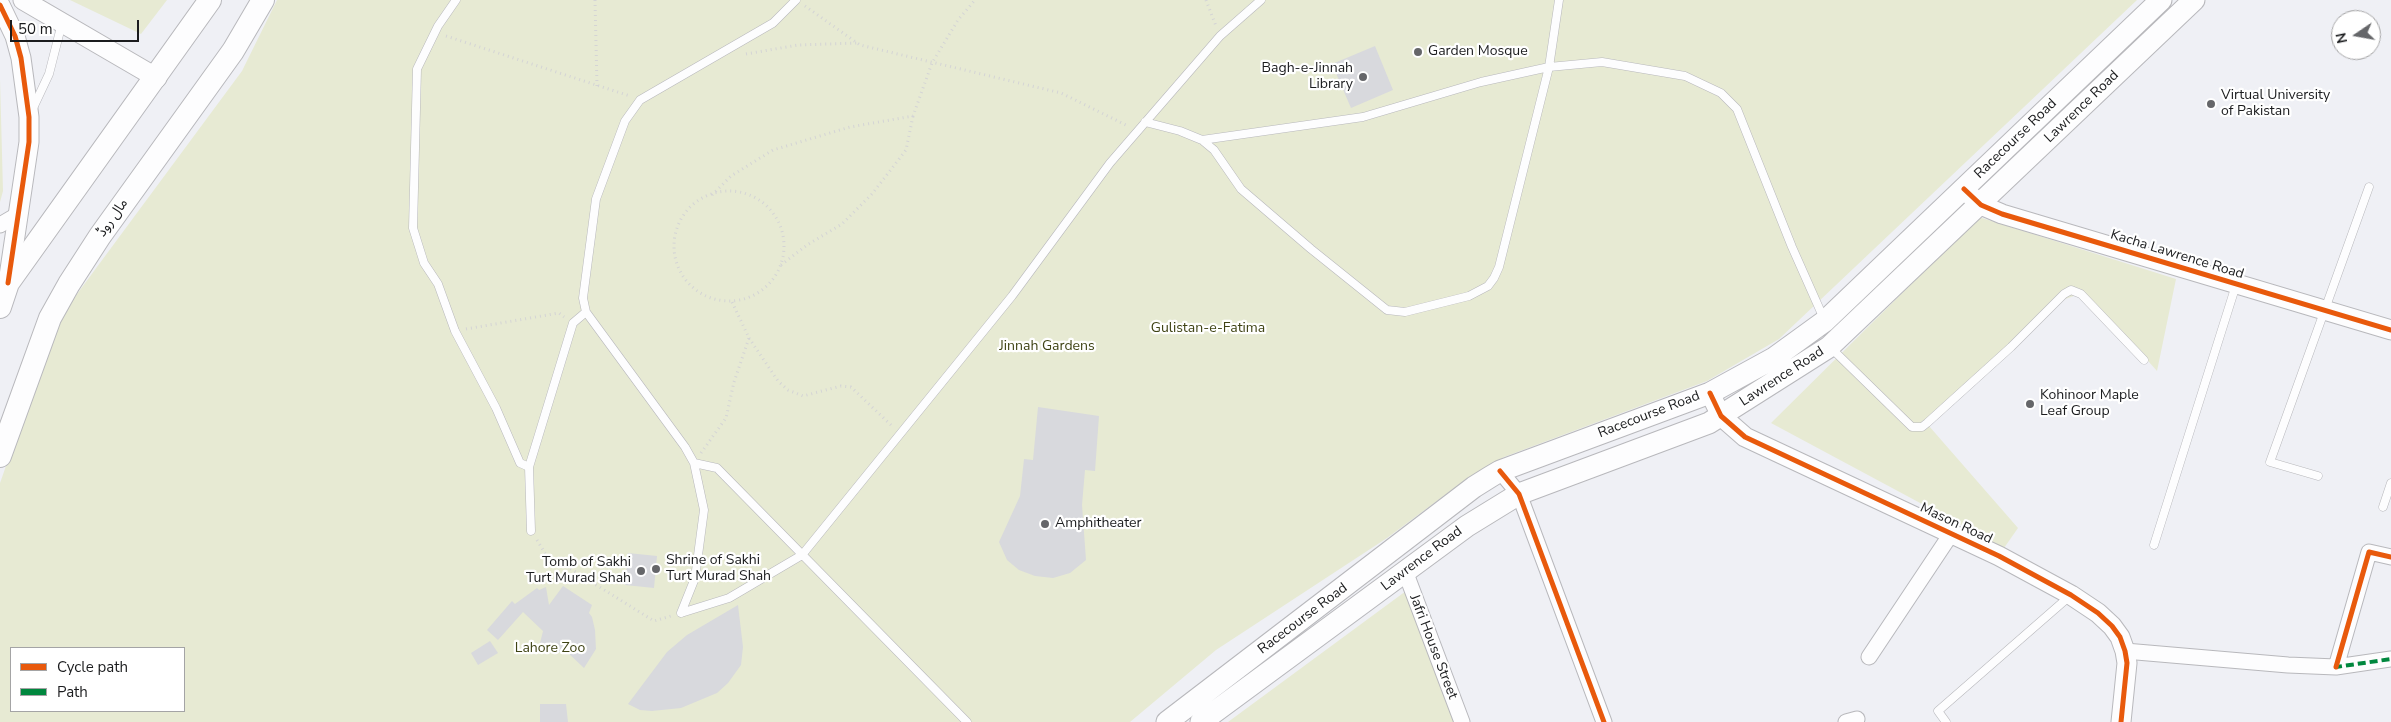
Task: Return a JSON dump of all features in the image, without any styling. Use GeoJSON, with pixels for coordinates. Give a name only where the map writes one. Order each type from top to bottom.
{"type":"FeatureCollection","features":[{"type":"Feature","properties":{"kind":"main road"},"geometry":{"type":"LineString","coordinates":[[0,307],[8,283],[157,78],[210,0]]}},
{"type":"Feature","properties":{"kind":"main road","name":"مال روڈ"},"geometry":{"type":"LineString","coordinates":[[0,456],[50,318],[69,284],[100,236],[233,51],[263,0]]}},
{"type":"Feature","properties":{"kind":"main road","name":"Racecourse Road"},"geometry":{"type":"LineString","coordinates":[[1167,722],[1474,487],[1500,472],[1710,393],[1774,358],[1832,332],[1964,189],[2161,0]]}},
{"type":"Feature","properties":{"kind":"main road","name":"Lawrence Road"},"geometry":{"type":"LineString","coordinates":[[1201,722],[1466,526],[1519,494],[1709,423],[1721,416],[1832,332],[1981,205],[2194,0]]}},
{"type":"Feature","properties":{"kind":"street"},"geometry":{"type":"LineString","coordinates":[[23,0],[157,78]]}},
{"type":"Feature","properties":{"kind":"street"},"geometry":{"type":"LineString","coordinates":[[0,5],[14,36],[21,58],[28,117],[28,142],[8,283]]}},
{"type":"Feature","properties":{"kind":"street","name":"Kacha Lawrence Road"},"geometry":{"type":"LineString","coordinates":[[1964,189],[1981,205],[2002,214],[2391,330]]}},
{"type":"Feature","properties":{"kind":"street"},"geometry":{"type":"LineString","coordinates":[[0,225],[17,214]]}},
{"type":"Feature","properties":{"kind":"street","name":"Mason Road"},"geometry":{"type":"LineString","coordinates":[[1710,393],[1721,416],[1745,437],[1999,556],[2071,595],[2112,626],[2120,637],[2127,663],[2121,722]]}},
{"type":"Feature","properties":{"kind":"street"},"geometry":{"type":"LineString","coordinates":[[1500,472],[1519,494],[1604,722]]}},
{"type":"Feature","properties":{"kind":"street"},"geometry":{"type":"LineString","coordinates":[[1869,657],[1951,534]]}},
{"type":"Feature","properties":{"kind":"street"},"geometry":{"type":"LineString","coordinates":[[2336,667],[2369,552],[2391,557]]}},
{"type":"Feature","properties":{"kind":"street","name":"Jafri House Street"},"geometry":{"type":"LineString","coordinates":[[1405,572],[1462,722]]}},
{"type":"Feature","properties":{"kind":"street"},"geometry":{"type":"LineString","coordinates":[[2125,651],[2288,665],[2336,667],[2391,659]]}},
{"type":"Feature","properties":{"kind":"lane"},"geometry":{"type":"LineString","coordinates":[[456,0],[434,33],[417,69],[413,228],[424,263],[438,284],[455,331],[496,408],[520,463],[529,467]]}},
{"type":"Feature","properties":{"kind":"lane"},"geometry":{"type":"LineString","coordinates":[[681,614],[695,578],[704,510],[694,463],[586,312],[583,298],[596,199],[625,121],[640,100],[773,23],[796,0]]}},
{"type":"Feature","properties":{"kind":"lane"},"geometry":{"type":"LineString","coordinates":[[681,614],[729,598],[802,555],[1012,296],[1110,163],[1137,130],[1220,36],[1261,0]]}},
{"type":"Feature","properties":{"kind":"lane"},"geometry":{"type":"LineString","coordinates":[[1145,122],[1180,131],[1202,140],[1214,150],[1241,189],[1310,249],[1379,305],[1397,312],[1405,312],[1480,292],[1494,278],[1549,67],[1559,0]]}},
{"type":"Feature","properties":{"kind":"lane"},"geometry":{"type":"LineString","coordinates":[[28,117],[49,74],[62,22]]}},
{"type":"Feature","properties":{"kind":"lane"},"geometry":{"type":"LineString","coordinates":[[1202,140],[1364,117],[1481,82],[1549,67],[1602,62],[1647,68],[1685,76],[1721,93],[1737,109],[1792,247],[1832,332],[1912,427],[1922,426],[1927,423],[2011,347],[2064,294],[2071,290],[2081,294],[2144,360]]}},
{"type":"Feature","properties":{"kind":"lane"},"geometry":{"type":"LineString","coordinates":[[2318,476],[2270,462],[2368,186]]}},
{"type":"Feature","properties":{"kind":"lane"},"geometry":{"type":"LineString","coordinates":[[2154,545],[2236,284]]}},
{"type":"Feature","properties":{"kind":"lane"},"geometry":{"type":"LineString","coordinates":[[531,531],[529,467],[573,323],[586,312]]}},
{"type":"Feature","properties":{"kind":"lane"},"geometry":{"type":"LineString","coordinates":[[694,463],[717,468],[967,722]]}},
{"type":"Feature","properties":{"kind":"lane"},"geometry":{"type":"LineString","coordinates":[[2383,507],[2391,483]]}},
{"type":"Feature","properties":{"kind":"lane"},"geometry":{"type":"LineString","coordinates":[[1946,722],[1938,711],[2071,595]]}},
{"type":"Feature","properties":{"kind":"path"},"geometry":{"type":"LineString","coordinates":[[594,0],[597,86]]}},
{"type":"Feature","properties":{"kind":"path"},"geometry":{"type":"LineString","coordinates":[[781,265],[807,245],[842,224],[872,194],[906,150],[913,116],[932,63],[958,20],[975,0]]}},
{"type":"Feature","properties":{"kind":"path"},"geometry":{"type":"LineString","coordinates":[[1206,0],[1220,36]]}},
{"type":"Feature","properties":{"kind":"path"},"geometry":{"type":"LineString","coordinates":[[804,5],[857,43]]}},
{"type":"Feature","properties":{"kind":"path"},"geometry":{"type":"LineString","coordinates":[[434,33],[640,100]]}},
{"type":"Feature","properties":{"kind":"path"},"geometry":{"type":"LineString","coordinates":[[744,55],[798,46],[857,43],[1061,94],[1137,130]]}},
{"type":"Feature","properties":{"kind":"path"},"geometry":{"type":"LineString","coordinates":[[712,194],[731,176],[773,150],[850,127],[913,116]]}},
{"type":"Feature","properties":{"kind":"path"},"geometry":{"type":"LineString","coordinates":[[725,191],[747,194],[765,205],[778,222],[784,243],[781,265],[770,284],[752,297],[732,302],[710,299],[692,288],[679,270],[674,250],[676,228],[687,210],[704,196],[725,191]]}},
{"type":"Feature","properties":{"kind":"path"},"geometry":{"type":"LineString","coordinates":[[732,302],[749,338],[778,381],[788,390],[803,396],[841,386],[850,387],[901,434]]}},
{"type":"Feature","properties":{"kind":"path"},"geometry":{"type":"LineString","coordinates":[[455,331],[559,313],[573,323]]}},
{"type":"Feature","properties":{"kind":"path"},"geometry":{"type":"LineString","coordinates":[[694,463],[726,418],[734,382],[749,338]]}},
{"type":"Feature","properties":{"kind":"path"},"geometry":{"type":"LineString","coordinates":[[531,531],[544,553],[654,621],[681,614]]}},
{"type":"Feature","properties":{"kind":"green space"},"geometry":{"type":"Polygon","coordinates":[[[70,0],[167,0],[141,34],[70,0]]]}},
{"type":"Feature","properties":{"kind":"green space","name":"Jinnah Gardens"},"geometry":{"type":"Polygon","coordinates":[[[277,0],[2137,0],[1779,339],[1707,381],[1504,457],[1449,492],[1387,538],[1216,650],[1130,722],[0,722],[0,483],[57,321],[242,71],[277,0]]]}},
{"type":"Feature","properties":{"kind":"green space"},"geometry":{"type":"Polygon","coordinates":[[[0,79],[3,191],[0,202],[0,79]]]}},
{"type":"Feature","properties":{"kind":"green space"},"geometry":{"type":"Polygon","coordinates":[[[1979,217],[2176,279],[2157,371],[2125,335],[2080,294],[2065,299],[2011,347],[1929,426],[2018,528],[2004,548],[1771,423],[1979,217]]]}},
{"type":"Feature","properties":{"kind":"green space"},"geometry":{"type":"Polygon","coordinates":[[[1406,591],[1454,722],[1228,722],[1406,591]]]}},
{"type":"Feature","properties":{"kind":"building","name":"Bagh-e-Jinnah Library"},"geometry":{"type":"Polygon","coordinates":[[[1375,46],[1393,90],[1351,108],[1332,64],[1375,46]]]}},
{"type":"Feature","properties":{"kind":"building"},"geometry":{"type":"Polygon","coordinates":[[[1038,407],[1099,416],[1095,471],[1085,470],[1082,505],[1086,560],[1070,573],[1053,578],[1035,576],[1019,570],[1007,560],[999,542],[1020,496],[1024,459],[1033,460],[1038,407]]]}},
{"type":"Feature","properties":{"kind":"building","name":"Tomb of Sakhi Turt Murad Shah"},"geometry":{"type":"Polygon","coordinates":[[[628,553],[657,556],[654,588],[625,585],[628,553]]]}},
{"type":"Feature","properties":{"kind":"building"},"geometry":{"type":"Polygon","coordinates":[[[563,586],[592,605],[589,613],[595,630],[596,649],[584,668],[565,650],[554,654],[544,650],[540,643],[543,631],[523,612],[498,640],[487,630],[512,601],[515,604],[537,588],[539,590],[546,587],[549,605],[563,586]]]}},
{"type":"Feature","properties":{"kind":"building"},"geometry":{"type":"Polygon","coordinates":[[[738,605],[743,647],[741,665],[728,683],[717,693],[681,708],[652,711],[640,710],[628,704],[667,652],[687,635],[738,605]]]}},
{"type":"Feature","properties":{"kind":"building"},"geometry":{"type":"Polygon","coordinates":[[[490,641],[498,653],[478,665],[471,653],[490,641]]]}},
{"type":"Feature","properties":{"kind":"building"},"geometry":{"type":"Polygon","coordinates":[[[540,704],[566,704],[568,722],[540,722],[540,704]]]}},
{"type":"Feature","properties":{"kind":"marked path"},"geometry":{"type":"LineString","coordinates":[[2336,665],[2336,667],[2391,659]]}},
{"type":"Feature","properties":{"kind":"cycle path"},"geometry":{"type":"LineString","coordinates":[[0,5],[15,36],[21,58],[29,117],[29,142],[8,283]]}},
{"type":"Feature","properties":{"kind":"cycle path"},"geometry":{"type":"LineString","coordinates":[[1964,189],[1981,205],[2002,214],[2391,330]]}},
{"type":"Feature","properties":{"kind":"cycle path"},"geometry":{"type":"LineString","coordinates":[[1710,393],[1721,416],[1745,437],[1999,556],[2071,595],[2098,613],[2112,626],[2120,637],[2125,651],[2127,663],[2121,722]]}},
{"type":"Feature","properties":{"kind":"cycle path"},"geometry":{"type":"LineString","coordinates":[[1500,471],[1519,494],[1604,722]]}},
{"type":"Feature","properties":{"kind":"cycle path"},"geometry":{"type":"LineString","coordinates":[[2336,667],[2369,552],[2391,557]]}},
{"type":"Feature","properties":{"kind":"place","name":"Garden Mosque"},"geometry":{"type":"Point","coordinates":[1418,52]}},
{"type":"Feature","properties":{"kind":"place","name":"Bagh-e-Jinnah Library"},"geometry":{"type":"Point","coordinates":[1363,77]}},
{"type":"Feature","properties":{"kind":"place","name":"Virtual University of Pakistan"},"geometry":{"type":"Point","coordinates":[2211,104]}},
{"type":"Feature","properties":{"kind":"place","name":"Kohinoor Maple Leaf Group"},"geometry":{"type":"Point","coordinates":[2030,404]}},
{"type":"Feature","properties":{"kind":"place","name":"Amphitheater"},"geometry":{"type":"Point","coordinates":[1045,524]}},
{"type":"Feature","properties":{"kind":"place","name":"Shrine of Sakhi Turt Murad Shah"},"geometry":{"type":"Point","coordinates":[656,569]}},
{"type":"Feature","properties":{"kind":"place","name":"Tomb of Sakhi Turt Murad Shah"},"geometry":{"type":"Point","coordinates":[641,571]}},
{"type":"Feature","properties":{"kind":"park label","name":"Gulistan-e-Fatima"},"geometry":{"type":"Point","coordinates":[1208,329]}},
{"type":"Feature","properties":{"kind":"park label","name":"Lahore Zoo"},"geometry":{"type":"Point","coordinates":[550,649]}}]}
